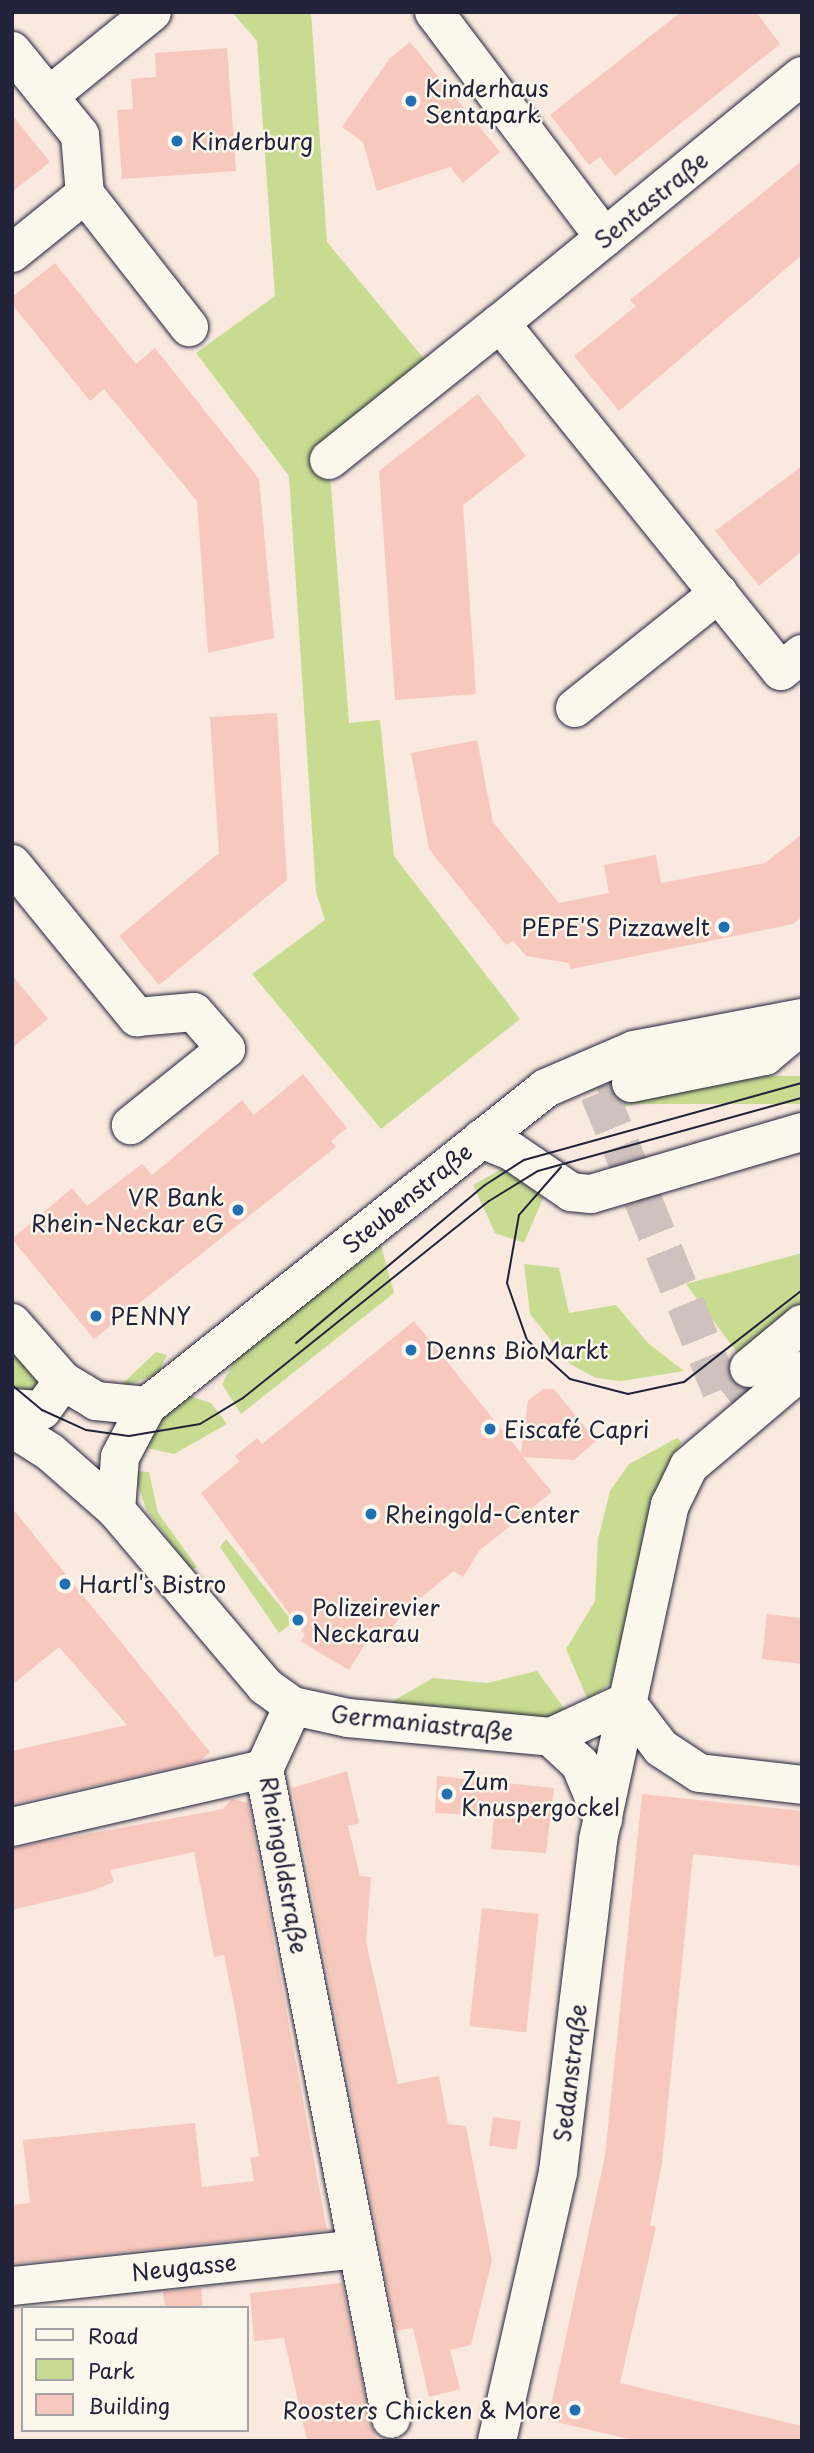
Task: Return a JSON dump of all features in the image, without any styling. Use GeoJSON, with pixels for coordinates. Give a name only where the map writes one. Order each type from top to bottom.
{"type":"FeatureCollection","features":[{"type":"Feature","properties":{"kind":"street"},"geometry":{"type":"LineString","coordinates":[[49,96],[152,12]]}},
{"type":"Feature","properties":{"kind":"street"},"geometry":{"type":"LineString","coordinates":[[434,12],[605,239]]}},
{"type":"Feature","properties":{"kind":"street"},"geometry":{"type":"LineString","coordinates":[[12,51],[80,135],[85,194],[189,327]]}},
{"type":"Feature","properties":{"kind":"street","name":"Sentastraße"},"geometry":{"type":"LineString","coordinates":[[329,460],[605,239],[802,76]]}},
{"type":"Feature","properties":{"kind":"street"},"geometry":{"type":"LineString","coordinates":[[12,253],[85,194]]}},
{"type":"Feature","properties":{"kind":"street"},"geometry":{"type":"LineString","coordinates":[[500,323],[781,671],[802,654]]}},
{"type":"Feature","properties":{"kind":"street"},"geometry":{"type":"LineString","coordinates":[[575,708],[719,593]]}},
{"type":"Feature","properties":{"kind":"street"},"geometry":{"type":"LineString","coordinates":[[12,864],[137,1017],[194,1012],[226,1049],[131,1125]]}},
{"type":"Feature","properties":{"kind":"street","name":"Steubenstraße"},"geometry":{"type":"LineString","coordinates":[[116,1510],[120,1457],[148,1406],[547,1088],[605,1058],[802,1017]]}},
{"type":"Feature","properties":{"kind":"street"},"geometry":{"type":"LineString","coordinates":[[631,1083],[765,1056],[802,1025]]}},
{"type":"Feature","properties":{"kind":"street"},"geometry":{"type":"LineString","coordinates":[[481,1139],[511,1151],[571,1192],[591,1194],[791,1145]]}},
{"type":"Feature","properties":{"kind":"street"},"geometry":{"type":"LineString","coordinates":[[12,1323],[63,1381],[96,1401],[148,1406]]}},
{"type":"Feature","properties":{"kind":"street"},"geometry":{"type":"LineString","coordinates":[[749,1368],[802,1324]]}},
{"type":"Feature","properties":{"kind":"street"},"geometry":{"type":"LineString","coordinates":[[626,1702],[675,1491],[713,1443],[802,1370]]}},
{"type":"Feature","properties":{"kind":"street"},"geometry":{"type":"LineString","coordinates":[[12,1408],[42,1410],[63,1381]]}},
{"type":"Feature","properties":{"kind":"street"},"geometry":{"type":"LineString","coordinates":[[12,1428],[50,1452],[116,1510],[265,1686],[293,1706]]}},
{"type":"Feature","properties":{"kind":"street"},"geometry":{"type":"LineString","coordinates":[[603,1819],[592,1784],[551,1737],[626,1702]]}},
{"type":"Feature","properties":{"kind":"street"},"geometry":{"type":"LineString","coordinates":[[626,1702],[661,1748],[699,1773],[802,1785]]}},
{"type":"Feature","properties":{"kind":"street","name":"Sedanstraße"},"geometry":{"type":"LineString","coordinates":[[497,2441],[558,2172],[603,1819],[626,1702]]}},
{"type":"Feature","properties":{"kind":"street","name":"Germaniastraße"},"geometry":{"type":"LineString","coordinates":[[293,1706],[348,1718],[551,1737]]}},
{"type":"Feature","properties":{"kind":"street","name":"Rheingoldstraße"},"geometry":{"type":"LineString","coordinates":[[293,1706],[264,1769],[391,2419]]}},
{"type":"Feature","properties":{"kind":"street"},"geometry":{"type":"LineString","coordinates":[[12,1827],[264,1769]]}},
{"type":"Feature","properties":{"kind":"street","name":"Neugasse"},"geometry":{"type":"LineString","coordinates":[[12,2286],[357,2249]]}},
{"type":"Feature","properties":{"kind":"green space"},"geometry":{"type":"Polygon","coordinates":[[[232,12],[311,12],[327,242],[435,372],[329,460],[349,723],[380,720],[394,856],[520,1019],[381,1129],[252,974],[325,920],[316,892],[289,476],[196,353],[275,296],[257,41],[232,12]]]}},
{"type":"Feature","properties":{"kind":"green space"},"geometry":{"type":"Polygon","coordinates":[[[774,1067],[605,1112],[598,1089],[554,1101],[589,1079],[774,1067]]]}},
{"type":"Feature","properties":{"kind":"green space"},"geometry":{"type":"Polygon","coordinates":[[[603,1076],[802,1076],[802,1104],[603,1104],[603,1076]]]}},
{"type":"Feature","properties":{"kind":"green space"},"geometry":{"type":"Polygon","coordinates":[[[504,1168],[543,1198],[524,1243],[495,1233],[473,1185],[504,1168]]]}},
{"type":"Feature","properties":{"kind":"green space"},"geometry":{"type":"Polygon","coordinates":[[[381,1245],[394,1293],[241,1414],[222,1384],[237,1357],[381,1245]]]}},
{"type":"Feature","properties":{"kind":"green space"},"geometry":{"type":"Polygon","coordinates":[[[802,1253],[802,1309],[741,1358],[686,1284],[802,1253]]]}},
{"type":"Feature","properties":{"kind":"green space"},"geometry":{"type":"Polygon","coordinates":[[[524,1264],[559,1268],[569,1313],[616,1305],[648,1343],[684,1371],[621,1381],[596,1378],[570,1364],[530,1314],[524,1264]]]}},
{"type":"Feature","properties":{"kind":"green space"},"geometry":{"type":"Polygon","coordinates":[[[12,1344],[45,1389],[12,1394],[12,1344]]]}},
{"type":"Feature","properties":{"kind":"green space"},"geometry":{"type":"Polygon","coordinates":[[[156,1352],[167,1355],[158,1374],[117,1389],[156,1352]]]}},
{"type":"Feature","properties":{"kind":"green space"},"geometry":{"type":"Polygon","coordinates":[[[190,1396],[211,1403],[227,1424],[174,1454],[142,1447],[176,1400],[190,1396]]]}},
{"type":"Feature","properties":{"kind":"green space"},"geometry":{"type":"Polygon","coordinates":[[[677,1438],[682,1442],[668,1463],[644,1539],[612,1682],[588,1700],[566,1649],[595,1601],[598,1539],[610,1491],[629,1464],[677,1438]]]}},
{"type":"Feature","properties":{"kind":"green space"},"geometry":{"type":"Polygon","coordinates":[[[133,1471],[149,1472],[158,1513],[197,1567],[191,1570],[147,1511],[133,1471]]]}},
{"type":"Feature","properties":{"kind":"green space"},"geometry":{"type":"Polygon","coordinates":[[[226,1539],[293,1622],[279,1633],[220,1547],[226,1539]]]}},
{"type":"Feature","properties":{"kind":"green space"},"geometry":{"type":"Polygon","coordinates":[[[537,1671],[569,1715],[541,1719],[388,1704],[433,1678],[487,1683],[537,1671]]]}},
{"type":"Feature","properties":{"kind":"building"},"geometry":{"type":"Polygon","coordinates":[[[681,12],[756,12],[780,44],[615,176],[600,157],[589,165],[550,115],[681,12]]]}},
{"type":"Feature","properties":{"kind":"building","name":"Kinderhaus Sentapark"},"geometry":{"type":"Polygon","coordinates":[[[410,42],[500,152],[463,183],[450,167],[377,191],[363,142],[342,127],[390,58],[410,42]]]}},
{"type":"Feature","properties":{"kind":"building","name":"Kinderburg"},"geometry":{"type":"Polygon","coordinates":[[[227,48],[236,171],[122,179],[117,110],[133,109],[131,79],[156,77],[155,53],[227,48]]]}},
{"type":"Feature","properties":{"kind":"building"},"geometry":{"type":"Polygon","coordinates":[[[12,115],[50,162],[12,192],[12,115]]]}},
{"type":"Feature","properties":{"kind":"building"},"geometry":{"type":"Polygon","coordinates":[[[802,161],[802,255],[619,411],[574,356],[636,306],[630,300],[802,161]]]}},
{"type":"Feature","properties":{"kind":"building"},"geometry":{"type":"Polygon","coordinates":[[[55,263],[136,364],[155,348],[259,479],[274,638],[208,653],[197,501],[104,389],[90,401],[12,304],[12,297],[55,263]]]}},
{"type":"Feature","properties":{"kind":"building"},"geometry":{"type":"Polygon","coordinates":[[[478,394],[526,456],[463,505],[476,694],[395,700],[379,471],[478,394]]]}},
{"type":"Feature","properties":{"kind":"building"},"geometry":{"type":"Polygon","coordinates":[[[802,466],[802,551],[759,586],[715,531],[802,466]]]}},
{"type":"Feature","properties":{"kind":"building"},"geometry":{"type":"Polygon","coordinates":[[[277,713],[287,880],[159,985],[119,936],[219,853],[210,717],[277,713]]]}},
{"type":"Feature","properties":{"kind":"building"},"geometry":{"type":"Polygon","coordinates":[[[477,740],[493,822],[559,903],[609,893],[604,865],[656,855],[661,883],[765,863],[802,834],[802,917],[793,924],[571,969],[569,963],[526,956],[513,941],[506,945],[429,849],[411,753],[477,740]]]}},
{"type":"Feature","properties":{"kind":"building"},"geometry":{"type":"Polygon","coordinates":[[[12,975],[48,1019],[12,1048],[12,975]]]}},
{"type":"Feature","properties":{"kind":"building"},"geometry":{"type":"Polygon","coordinates":[[[303,1074],[347,1128],[331,1141],[336,1147],[94,1339],[12,1239],[72,1188],[87,1206],[142,1164],[152,1175],[242,1100],[254,1115],[303,1074]]]}},
{"type":"Feature","properties":{"kind":"building","name":"Rheingold-Center"},"geometry":{"type":"Polygon","coordinates":[[[414,1321],[521,1453],[528,1401],[543,1389],[554,1389],[596,1441],[574,1460],[523,1457],[552,1492],[479,1551],[463,1577],[454,1571],[403,1612],[384,1641],[373,1631],[349,1670],[300,1641],[305,1635],[201,1493],[240,1461],[235,1456],[257,1438],[262,1444],[414,1321]]]}},
{"type":"Feature","properties":{"kind":"building"},"geometry":{"type":"Polygon","coordinates":[[[12,1508],[210,1752],[199,1762],[12,1804],[12,1751],[127,1725],[59,1647],[12,1685],[12,1508]]]}},
{"type":"Feature","properties":{"kind":"building"},"geometry":{"type":"Polygon","coordinates":[[[767,1614],[802,1618],[802,1664],[762,1659],[767,1614]]]}},
{"type":"Feature","properties":{"kind":"building"},"geometry":{"type":"Polygon","coordinates":[[[347,1771],[359,1823],[348,1826],[360,1876],[371,1877],[366,1942],[398,2084],[439,2076],[448,2124],[466,2126],[492,2261],[471,2345],[450,2350],[460,2389],[429,2397],[413,2328],[396,2331],[292,1788],[347,1771]]]}},
{"type":"Feature","properties":{"kind":"building"},"geometry":{"type":"Polygon","coordinates":[[[437,1776],[554,1788],[546,1853],[491,1849],[494,1816],[435,1813],[437,1776]]]}},
{"type":"Feature","properties":{"kind":"building"},"geometry":{"type":"Polygon","coordinates":[[[642,1794],[802,1811],[802,1866],[693,1854],[662,2163],[650,2225],[656,2227],[620,2383],[802,2426],[802,2441],[637,2441],[548,2420],[605,2156],[642,1794]]]}},
{"type":"Feature","properties":{"kind":"building"},"geometry":{"type":"Polygon","coordinates":[[[232,1799],[248,1803],[327,2230],[12,2264],[12,2205],[30,2203],[23,2140],[195,2123],[202,2187],[254,2181],[250,2158],[259,2156],[236,2015],[224,1955],[214,1957],[194,1852],[110,1870],[114,1882],[91,1891],[12,1910],[12,1848],[223,1809],[232,1799]]]}},
{"type":"Feature","properties":{"kind":"building"},"geometry":{"type":"Polygon","coordinates":[[[482,1908],[539,1914],[526,2032],[470,2026],[482,1908]]]}},
{"type":"Feature","properties":{"kind":"building"},"geometry":{"type":"Polygon","coordinates":[[[493,2117],[521,2121],[517,2150],[489,2146],[493,2117]]]}},
{"type":"Feature","properties":{"kind":"building"},"geometry":{"type":"Polygon","coordinates":[[[342,2283],[370,2423],[378,2441],[307,2441],[284,2338],[254,2341],[250,2293],[342,2283]]]}},
{"type":"Feature","properties":{"kind":"building"},"geometry":{"type":"Polygon","coordinates":[[[201,2288],[203,2306],[165,2306],[163,2292],[201,2288]]]}},
{"type":"Feature","properties":{"kind":"tunnel"},"geometry":{"type":"LineString","coordinates":[[631,1083],[599,1093],[721,1390],[749,1368]]}},
{"type":"Feature","properties":{"kind":"tram line"},"geometry":{"type":"LineString","coordinates":[[296,1343],[485,1185],[524,1160],[802,1083]]}},
{"type":"Feature","properties":{"kind":"tram line"},"geometry":{"type":"LineString","coordinates":[[12,1385],[42,1410],[86,1430],[129,1436],[200,1424],[243,1398],[489,1201],[538,1171],[802,1098]]}},
{"type":"Feature","properties":{"kind":"tram line"},"geometry":{"type":"LineString","coordinates":[[561,1167],[519,1215],[507,1283],[527,1340],[570,1379],[628,1394],[684,1382],[802,1290]]}},
{"type":"Feature","properties":{"kind":"place","name":"Kinderhaus Sentapark"},"geometry":{"type":"Point","coordinates":[411,101]}},
{"type":"Feature","properties":{"kind":"place","name":"Kinderburg"},"geometry":{"type":"Point","coordinates":[177,141]}},
{"type":"Feature","properties":{"kind":"place","name":"PEPE'S Pizzawelt"},"geometry":{"type":"Point","coordinates":[724,927]}},
{"type":"Feature","properties":{"kind":"place","name":"VR Bank Rhein-Neckar eG"},"geometry":{"type":"Point","coordinates":[238,1210]}},
{"type":"Feature","properties":{"kind":"place","name":"PENNY"},"geometry":{"type":"Point","coordinates":[96,1316]}},
{"type":"Feature","properties":{"kind":"place","name":"Denns BioMarkt"},"geometry":{"type":"Point","coordinates":[411,1350]}},
{"type":"Feature","properties":{"kind":"place","name":"Eiscafé Capri"},"geometry":{"type":"Point","coordinates":[490,1429]}},
{"type":"Feature","properties":{"kind":"place","name":"Rheingold-Center"},"geometry":{"type":"Point","coordinates":[371,1514]}},
{"type":"Feature","properties":{"kind":"place","name":"Hartl's Bistro"},"geometry":{"type":"Point","coordinates":[65,1584]}},
{"type":"Feature","properties":{"kind":"place","name":"Polizeirevier Neckarau"},"geometry":{"type":"Point","coordinates":[298,1620]}},
{"type":"Feature","properties":{"kind":"place","name":"Zum Knuspergockel"},"geometry":{"type":"Point","coordinates":[447,1794]}},
{"type":"Feature","properties":{"kind":"place","name":"Roosters Chicken & More"},"geometry":{"type":"Point","coordinates":[575,2410]}}]}
